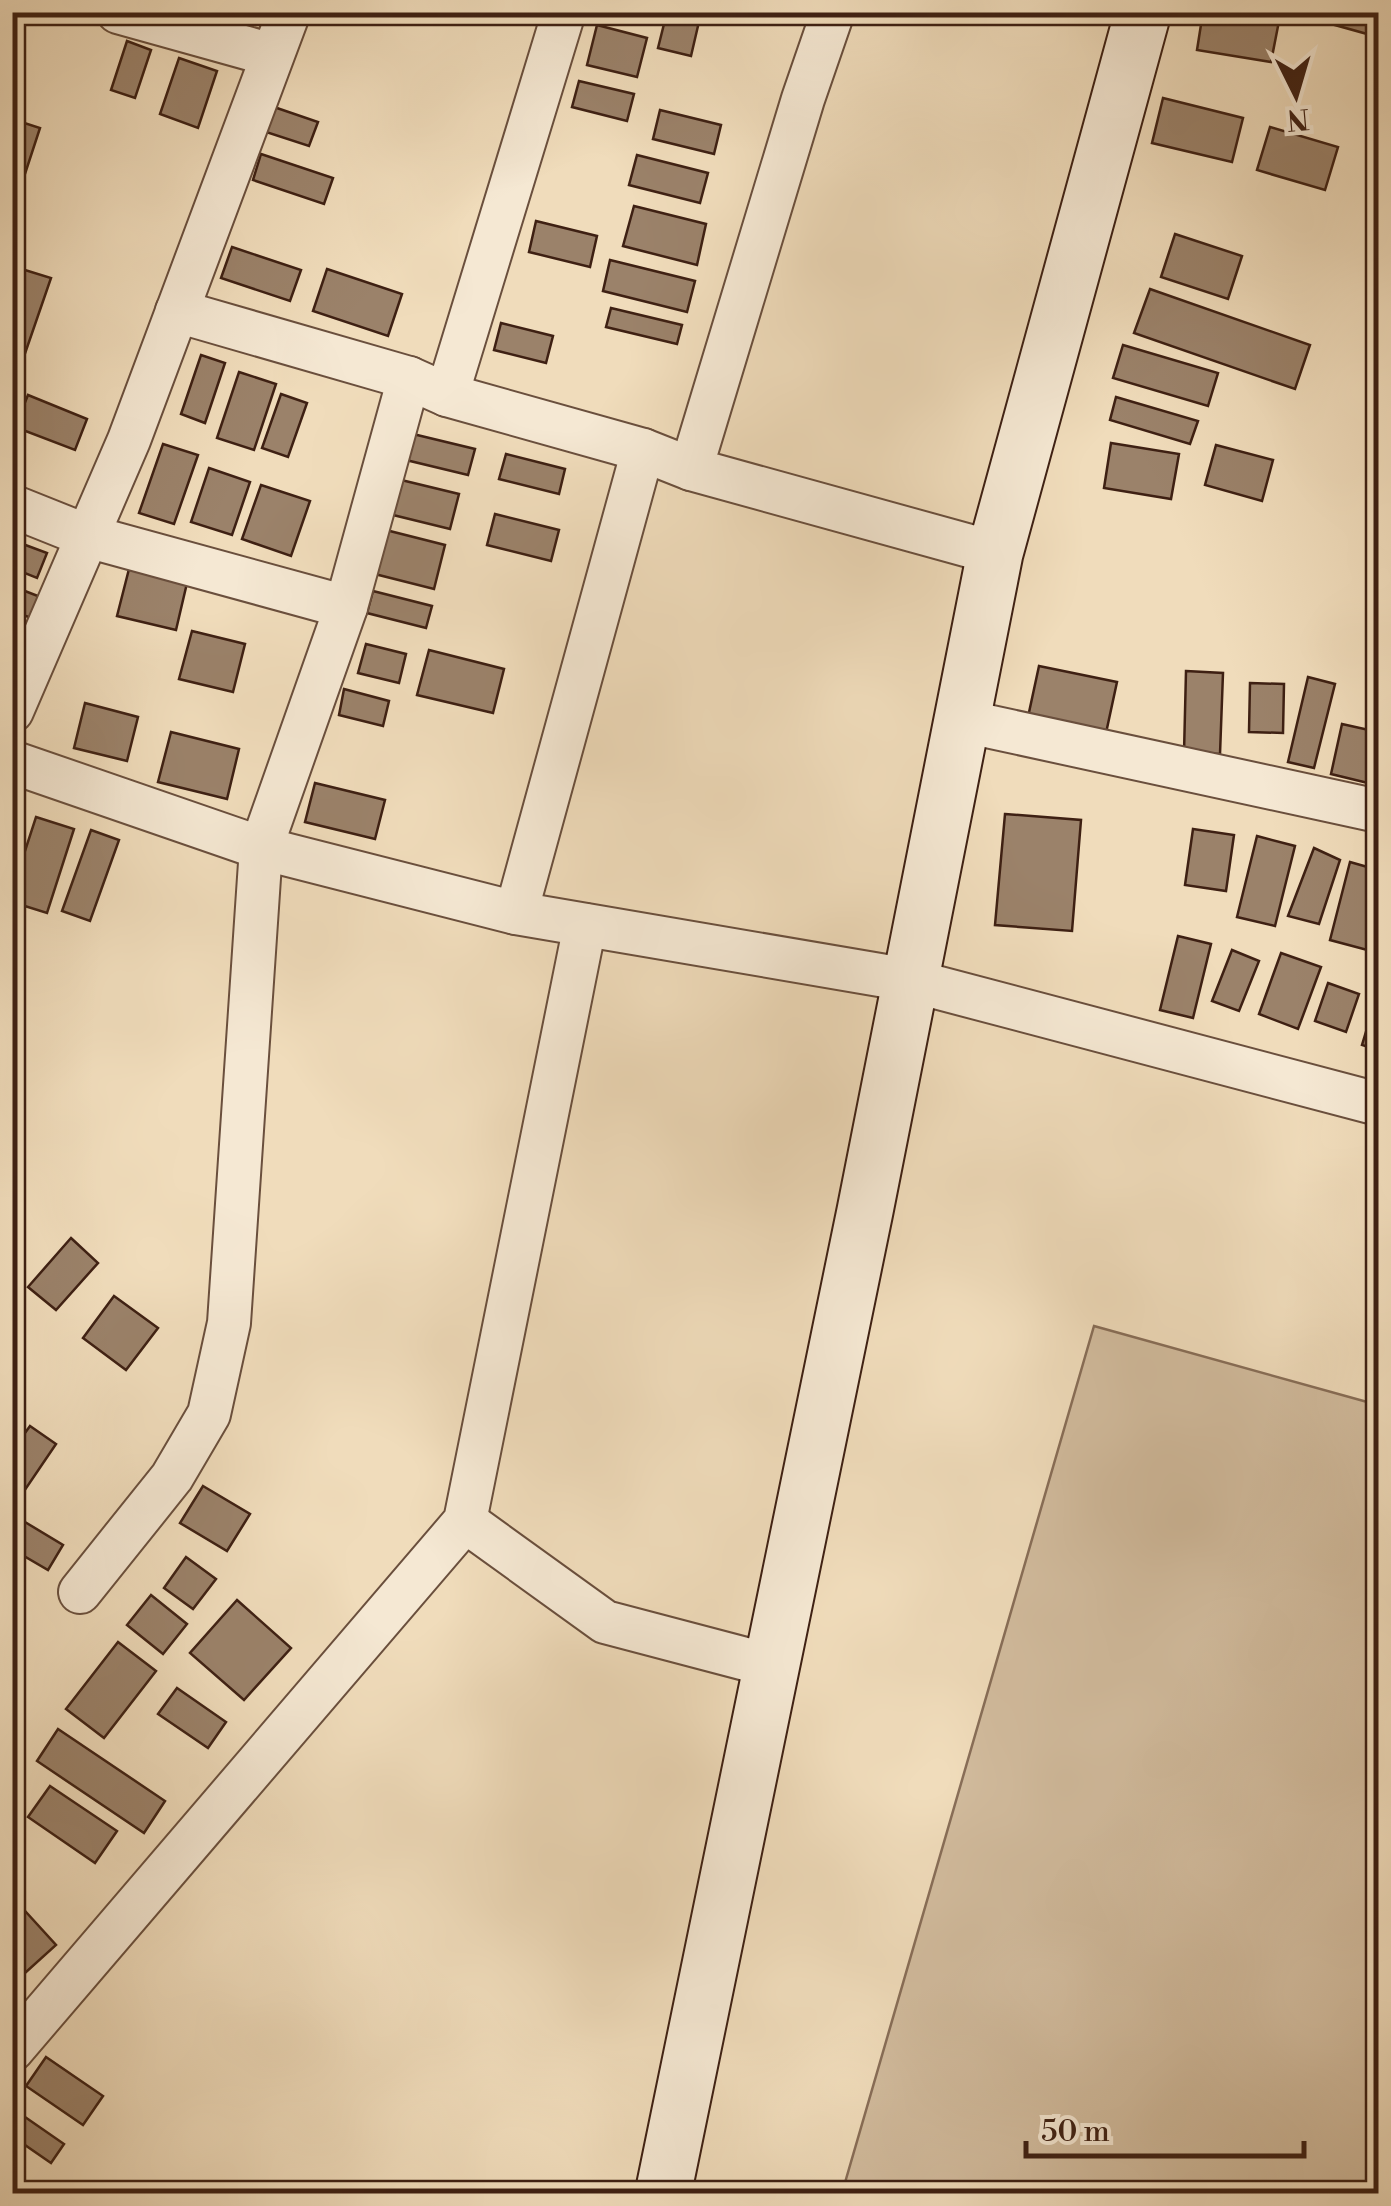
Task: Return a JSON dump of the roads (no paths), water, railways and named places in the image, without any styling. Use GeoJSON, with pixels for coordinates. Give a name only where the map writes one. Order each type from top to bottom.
{"type":"FeatureCollection","features":[{"type":"Feature","properties":{"kind":"street"},"geometry":{"type":"LineString","coordinates":[[118,12],[272,55]]}},
{"type":"Feature","properties":{"kind":"street"},"geometry":{"type":"LineString","coordinates":[[12,712],[129,440],[288,12]]}},
{"type":"Feature","properties":{"kind":"street"},"geometry":{"type":"LineString","coordinates":[[80,1592],[172,1477],[209,1414],[229,1323],[262,848],[564,12]]}},
{"type":"Feature","properties":{"kind":"street"},"geometry":{"type":"LineString","coordinates":[[690,469],[833,12]]}},
{"type":"Feature","properties":{"kind":"street"},"geometry":{"type":"LineString","coordinates":[[663,2194],[994,553],[1143,12]]}},
{"type":"Feature","properties":{"kind":"street"},"geometry":{"type":"LineString","coordinates":[[176,311],[643,450],[690,469],[994,553]]}},
{"type":"Feature","properties":{"kind":"street"},"geometry":{"type":"LineString","coordinates":[[516,913],[643,450]]}},
{"type":"Feature","properties":{"kind":"street"},"geometry":{"type":"LineString","coordinates":[[12,506],[87,536],[346,607]]}},
{"type":"Feature","properties":{"kind":"street"},"geometry":{"type":"LineString","coordinates":[[959,720],[1378,811]]}},
{"type":"Feature","properties":{"kind":"street"},"geometry":{"type":"LineString","coordinates":[[12,762],[262,848],[516,913],[909,980],[1378,1104]]}},
{"type":"Feature","properties":{"kind":"street"},"geometry":{"type":"LineString","coordinates":[[12,2050],[465,1521],[584,925]]}},
{"type":"Feature","properties":{"kind":"street"},"geometry":{"type":"LineString","coordinates":[[465,1521],[605,1622],[772,1666]]}}]}
